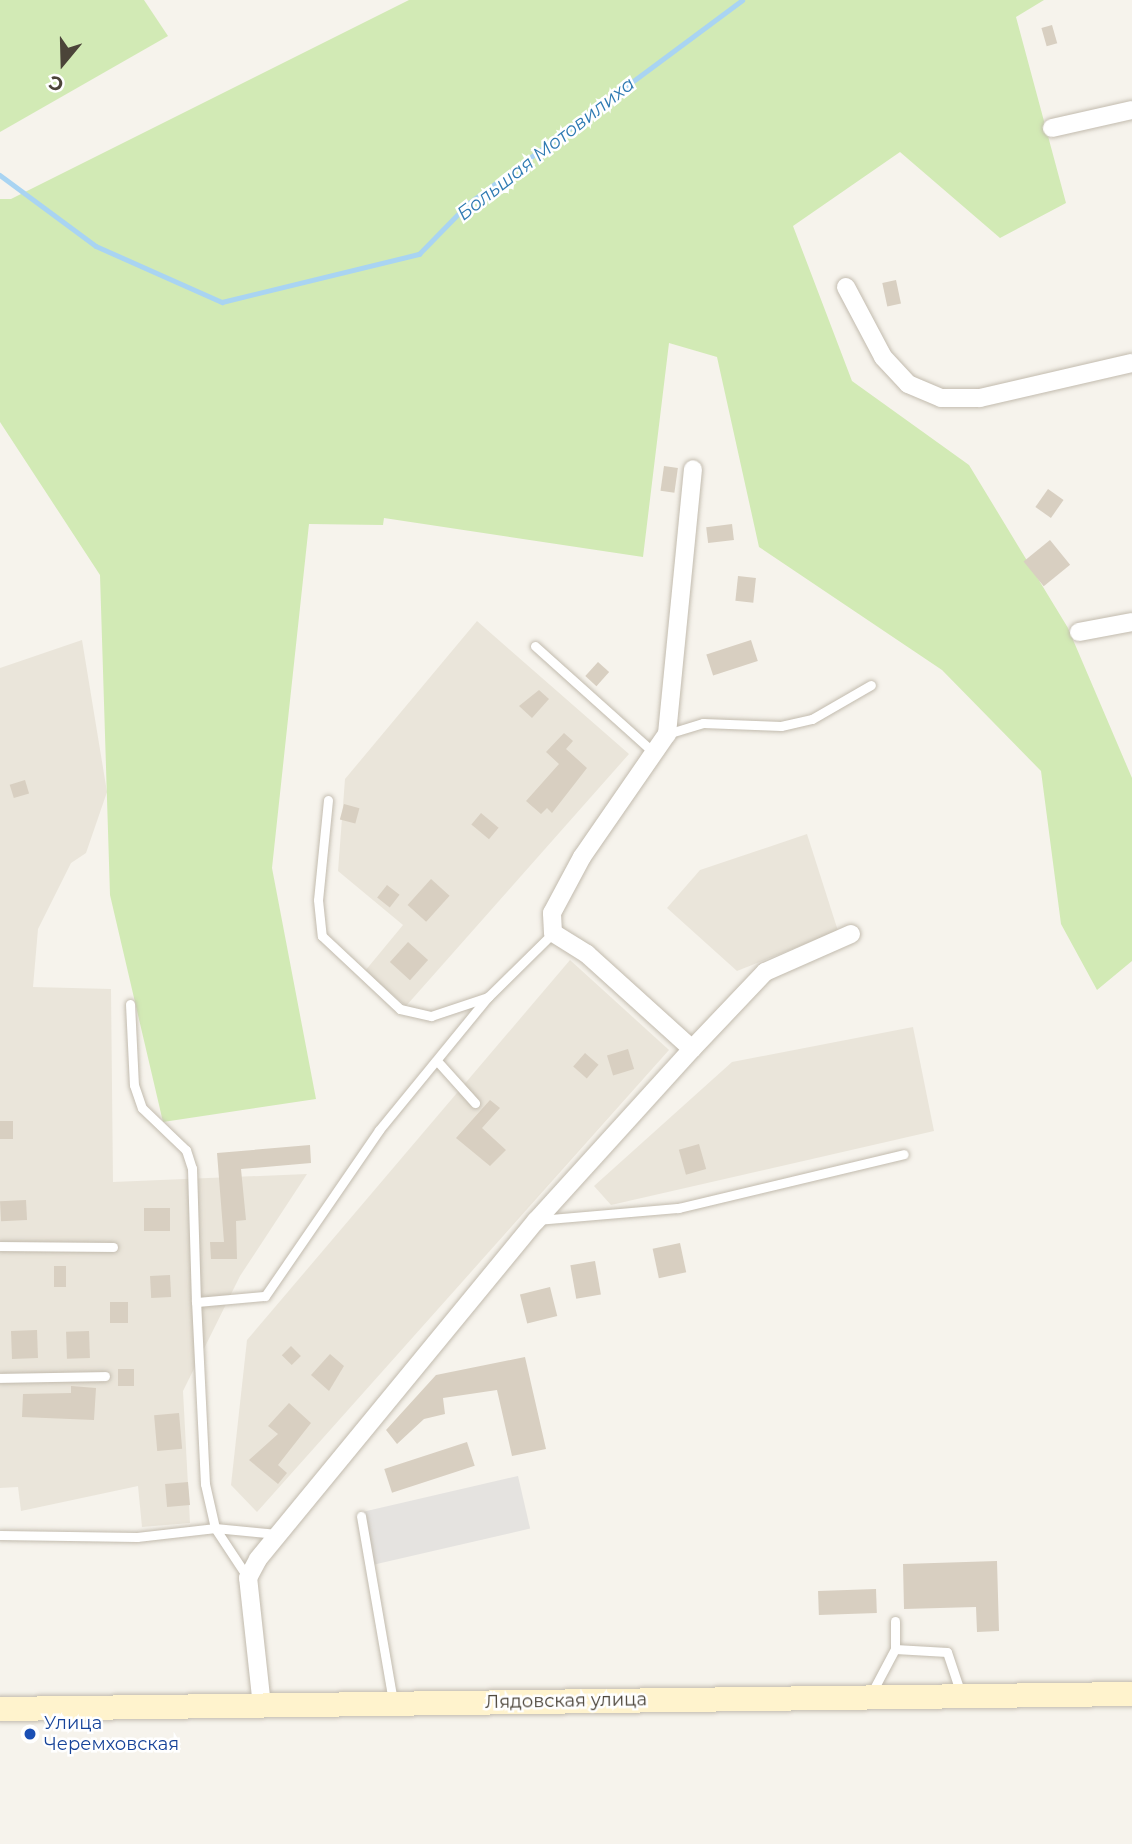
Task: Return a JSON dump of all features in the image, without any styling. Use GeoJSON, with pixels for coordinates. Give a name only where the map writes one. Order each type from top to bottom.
{"type":"FeatureCollection","features":[{"type":"Feature","properties":{"kind":"main road","name":"Лядовская улица"},"geometry":{"type":"LineString","coordinates":[[0,1709],[1132,1695]]}},
{"type":"Feature","properties":{"kind":"street"},"geometry":{"type":"LineString","coordinates":[[1052,128],[1132,110]]}},
{"type":"Feature","properties":{"kind":"street"},"geometry":{"type":"LineString","coordinates":[[846,287],[883,357],[908,384],[941,398],[981,398],[1132,363]]}},
{"type":"Feature","properties":{"kind":"street"},"geometry":{"type":"LineString","coordinates":[[692,1049],[587,954],[552,933],[552,913],[565,886],[652,751],[667,734],[693,469]]}},
{"type":"Feature","properties":{"kind":"street"},"geometry":{"type":"LineString","coordinates":[[1079,632],[1132,622]]}},
{"type":"Feature","properties":{"kind":"street"},"geometry":{"type":"LineString","coordinates":[[262,1706],[248,1578],[279,1534],[536,1221],[765,972],[851,934]]}},
{"type":"Feature","properties":{"kind":"lane"},"geometry":{"type":"LineString","coordinates":[[535,646],[652,751]]}},
{"type":"Feature","properties":{"kind":"lane"},"geometry":{"type":"LineString","coordinates":[[667,734],[703,723],[781,726],[812,719],[871,685]]}},
{"type":"Feature","properties":{"kind":"lane"},"geometry":{"type":"LineString","coordinates":[[328,800],[317,921],[330,947],[411,1015],[431,1016],[488,997]]}},
{"type":"Feature","properties":{"kind":"lane"},"geometry":{"type":"LineString","coordinates":[[196,1303],[265,1296],[379,1130],[439,1063],[488,997],[552,933]]}},
{"type":"Feature","properties":{"kind":"lane"},"geometry":{"type":"LineString","coordinates":[[130,1004],[135,1085],[142,1108],[186,1150],[192,1168],[200,1428],[215,1528],[248,1578]]}},
{"type":"Feature","properties":{"kind":"lane"},"geometry":{"type":"LineString","coordinates":[[439,1063],[475,1103]]}},
{"type":"Feature","properties":{"kind":"lane"},"geometry":{"type":"LineString","coordinates":[[536,1221],[678,1208],[904,1154]]}},
{"type":"Feature","properties":{"kind":"lane"},"geometry":{"type":"LineString","coordinates":[[0,1246],[113,1247]]}},
{"type":"Feature","properties":{"kind":"lane"},"geometry":{"type":"LineString","coordinates":[[0,1378],[105,1376]]}},
{"type":"Feature","properties":{"kind":"lane"},"geometry":{"type":"LineString","coordinates":[[361,1516],[393,1704]]}},
{"type":"Feature","properties":{"kind":"lane"},"geometry":{"type":"LineString","coordinates":[[0,1535],[137,1537],[215,1528],[279,1534]]}},
{"type":"Feature","properties":{"kind":"lane"},"geometry":{"type":"LineString","coordinates":[[869,1698],[895,1648],[895,1621]]}},
{"type":"Feature","properties":{"kind":"lane"},"geometry":{"type":"LineString","coordinates":[[895,1648],[947,1652],[962,1696]]}},
{"type":"Feature","properties":{"kind":"shaded area"},"geometry":{"type":"Polygon","coordinates":[[[477,621],[629,754],[406,1006],[365,971],[403,925],[338,871],[345,779],[477,621]]]}},
{"type":"Feature","properties":{"kind":"shaded area"},"geometry":{"type":"Polygon","coordinates":[[[82,640],[107,792],[86,853],[71,863],[38,929],[33,987],[111,989],[113,1182],[307,1174],[240,1276],[183,1391],[190,1523],[142,1527],[138,1486],[21,1511],[18,1487],[0,1488],[0,668],[82,640]]]}},
{"type":"Feature","properties":{"kind":"shaded area"},"geometry":{"type":"Polygon","coordinates":[[[807,834],[838,931],[737,971],[667,908],[700,870],[807,834]]]}},
{"type":"Feature","properties":{"kind":"shaded area"},"geometry":{"type":"Polygon","coordinates":[[[570,960],[669,1050],[257,1512],[231,1485],[247,1340],[570,960]]]}},
{"type":"Feature","properties":{"kind":"shaded area"},"geometry":{"type":"Polygon","coordinates":[[[913,1027],[934,1131],[611,1205],[594,1186],[732,1062],[913,1027]]]}},
{"type":"Feature","properties":{"kind":"shaded area"},"geometry":{"type":"Polygon","coordinates":[[[518,1476],[530,1529],[372,1565],[360,1512],[518,1476]]]}},
{"type":"Feature","properties":{"kind":"green space"},"geometry":{"type":"Polygon","coordinates":[[[0,0],[144,0],[168,36],[0,132],[0,0]]]}},
{"type":"Feature","properties":{"kind":"green space"},"geometry":{"type":"Polygon","coordinates":[[[409,0],[1044,0],[1016,17],[1066,203],[1000,238],[900,152],[793,226],[852,381],[969,465],[1068,628],[1132,778],[1132,961],[1097,990],[1061,924],[1041,771],[942,670],[759,547],[717,357],[669,343],[643,557],[384,518],[383,525],[309,524],[272,868],[316,1099],[163,1122],[110,895],[100,575],[0,422],[0,199],[11,199],[409,0]]]}},
{"type":"Feature","properties":{"kind":"building"},"geometry":{"type":"Polygon","coordinates":[[[1052,25],[1057,43],[1047,46],[1041,28],[1052,25]]]}},
{"type":"Feature","properties":{"kind":"building"},"geometry":{"type":"Polygon","coordinates":[[[896,280],[901,303],[887,306],[882,283],[896,280]]]}},
{"type":"Feature","properties":{"kind":"building"},"geometry":{"type":"Polygon","coordinates":[[[664,466],[678,468],[674,493],[661,491],[664,466]]]}},
{"type":"Feature","properties":{"kind":"building"},"geometry":{"type":"Polygon","coordinates":[[[1048,489],[1064,500],[1051,518],[1035,507],[1048,489]]]}},
{"type":"Feature","properties":{"kind":"building"},"geometry":{"type":"Polygon","coordinates":[[[732,524],[734,540],[708,543],[706,527],[732,524]]]}},
{"type":"Feature","properties":{"kind":"building"},"geometry":{"type":"Polygon","coordinates":[[[1050,540],[1070,565],[1044,586],[1024,561],[1050,540]]]}},
{"type":"Feature","properties":{"kind":"building"},"geometry":{"type":"Polygon","coordinates":[[[738,576],[756,578],[753,603],[735,601],[738,576]]]}},
{"type":"Feature","properties":{"kind":"building"},"geometry":{"type":"Polygon","coordinates":[[[751,640],[758,661],[713,675],[706,655],[751,640]]]}},
{"type":"Feature","properties":{"kind":"building"},"geometry":{"type":"Polygon","coordinates":[[[598,662],[609,672],[596,686],[585,676],[598,662]]]}},
{"type":"Feature","properties":{"kind":"building"},"geometry":{"type":"Polygon","coordinates":[[[539,690],[549,699],[532,718],[519,706],[539,690]]]}},
{"type":"Feature","properties":{"kind":"building"},"geometry":{"type":"Polygon","coordinates":[[[564,733],[573,741],[566,749],[587,768],[552,813],[547,808],[541,814],[526,801],[559,764],[546,752],[564,733]]]}},
{"type":"Feature","properties":{"kind":"building"},"geometry":{"type":"Polygon","coordinates":[[[25,780],[29,793],[14,798],[10,785],[25,780]]]}},
{"type":"Feature","properties":{"kind":"building"},"geometry":{"type":"Polygon","coordinates":[[[344,804],[359,808],[355,824],[340,819],[344,804]]]}},
{"type":"Feature","properties":{"kind":"building"},"geometry":{"type":"Polygon","coordinates":[[[481,813],[499,828],[489,839],[471,824],[481,813]]]}},
{"type":"Feature","properties":{"kind":"building"},"geometry":{"type":"Polygon","coordinates":[[[431,879],[450,896],[426,922],[408,905],[431,879]]]}},
{"type":"Feature","properties":{"kind":"building"},"geometry":{"type":"Polygon","coordinates":[[[387,885],[400,895],[390,907],[377,898],[387,885]]]}},
{"type":"Feature","properties":{"kind":"building"},"geometry":{"type":"Polygon","coordinates":[[[408,942],[428,960],[410,980],[390,962],[408,942]]]}},
{"type":"Feature","properties":{"kind":"building"},"geometry":{"type":"Polygon","coordinates":[[[628,1049],[634,1069],[613,1076],[607,1055],[628,1049]]]}},
{"type":"Feature","properties":{"kind":"building"},"geometry":{"type":"Polygon","coordinates":[[[585,1053],[599,1065],[587,1078],[573,1067],[585,1053]]]}},
{"type":"Feature","properties":{"kind":"building"},"geometry":{"type":"Polygon","coordinates":[[[490,1100],[500,1108],[482,1128],[506,1150],[490,1166],[456,1138],[490,1100]]]}},
{"type":"Feature","properties":{"kind":"building"},"geometry":{"type":"Polygon","coordinates":[[[0,1121],[13,1121],[13,1139],[0,1139],[0,1121]]]}},
{"type":"Feature","properties":{"kind":"building"},"geometry":{"type":"Polygon","coordinates":[[[699,1144],[706,1169],[686,1175],[679,1150],[699,1144]]]}},
{"type":"Feature","properties":{"kind":"building"},"geometry":{"type":"Polygon","coordinates":[[[310,1145],[311,1163],[241,1169],[246,1220],[236,1221],[237,1259],[211,1259],[210,1242],[224,1242],[217,1153],[310,1145]]]}},
{"type":"Feature","properties":{"kind":"building"},"geometry":{"type":"Polygon","coordinates":[[[26,1200],[27,1220],[1,1221],[0,1201],[26,1200]]]}},
{"type":"Feature","properties":{"kind":"building"},"geometry":{"type":"Polygon","coordinates":[[[144,1208],[170,1208],[170,1231],[144,1231],[144,1208]]]}},
{"type":"Feature","properties":{"kind":"building"},"geometry":{"type":"Polygon","coordinates":[[[680,1243],[686,1272],[659,1278],[653,1249],[680,1243]]]}},
{"type":"Feature","properties":{"kind":"building"},"geometry":{"type":"Polygon","coordinates":[[[595,1261],[601,1294],[576,1299],[570,1265],[595,1261]]]}},
{"type":"Feature","properties":{"kind":"building"},"geometry":{"type":"Polygon","coordinates":[[[54,1266],[66,1266],[66,1287],[54,1287],[54,1266]]]}},
{"type":"Feature","properties":{"kind":"building"},"geometry":{"type":"Polygon","coordinates":[[[170,1275],[171,1297],[151,1298],[150,1276],[170,1275]]]}},
{"type":"Feature","properties":{"kind":"building"},"geometry":{"type":"Polygon","coordinates":[[[550,1287],[557,1316],[527,1324],[520,1294],[550,1287]]]}},
{"type":"Feature","properties":{"kind":"building"},"geometry":{"type":"Polygon","coordinates":[[[110,1302],[128,1302],[128,1323],[110,1323],[110,1302]]]}},
{"type":"Feature","properties":{"kind":"building"},"geometry":{"type":"Polygon","coordinates":[[[37,1330],[38,1358],[12,1359],[11,1331],[37,1330]]]}},
{"type":"Feature","properties":{"kind":"building"},"geometry":{"type":"Polygon","coordinates":[[[89,1331],[90,1358],[67,1359],[66,1332],[89,1331]]]}},
{"type":"Feature","properties":{"kind":"building"},"geometry":{"type":"Polygon","coordinates":[[[291,1346],[301,1356],[292,1365],[282,1355],[291,1346]]]}},
{"type":"Feature","properties":{"kind":"building"},"geometry":{"type":"Polygon","coordinates":[[[330,1354],[344,1366],[329,1391],[311,1375],[330,1354]]]}},
{"type":"Feature","properties":{"kind":"building"},"geometry":{"type":"Polygon","coordinates":[[[525,1357],[546,1449],[512,1456],[497,1390],[443,1398],[445,1414],[424,1419],[397,1444],[386,1430],[436,1375],[525,1357]]]}},
{"type":"Feature","properties":{"kind":"building"},"geometry":{"type":"Polygon","coordinates":[[[118,1369],[134,1369],[134,1386],[118,1386],[118,1369]]]}},
{"type":"Feature","properties":{"kind":"building"},"geometry":{"type":"Polygon","coordinates":[[[71,1386],[96,1388],[94,1420],[22,1417],[23,1394],[71,1393],[71,1386]]]}},
{"type":"Feature","properties":{"kind":"building"},"geometry":{"type":"Polygon","coordinates":[[[289,1403],[311,1423],[278,1465],[287,1473],[278,1484],[249,1460],[278,1434],[268,1426],[289,1403]]]}},
{"type":"Feature","properties":{"kind":"building"},"geometry":{"type":"Polygon","coordinates":[[[179,1413],[182,1449],[157,1451],[154,1415],[179,1413]]]}},
{"type":"Feature","properties":{"kind":"building"},"geometry":{"type":"Polygon","coordinates":[[[467,1442],[475,1466],[392,1493],[384,1469],[467,1442]]]}},
{"type":"Feature","properties":{"kind":"building"},"geometry":{"type":"Polygon","coordinates":[[[188,1482],[190,1505],[167,1507],[165,1484],[188,1482]]]}},
{"type":"Feature","properties":{"kind":"building"},"geometry":{"type":"Polygon","coordinates":[[[997,1561],[999,1631],[977,1632],[976,1607],[904,1609],[903,1564],[997,1561]]]}},
{"type":"Feature","properties":{"kind":"building"},"geometry":{"type":"Polygon","coordinates":[[[876,1589],[877,1613],[819,1615],[818,1591],[876,1589]]]}},
{"type":"Feature","properties":{"kind":"waterway","name":"Большая Мотовилиха"},"geometry":{"type":"LineString","coordinates":[[0,175],[96,246],[222,302],[419,254],[469,203],[742,0]]}},
{"type":"Feature","properties":{"kind":"place","name":"Улица Черемховская"},"geometry":{"type":"Point","coordinates":[30,1734]}}]}
